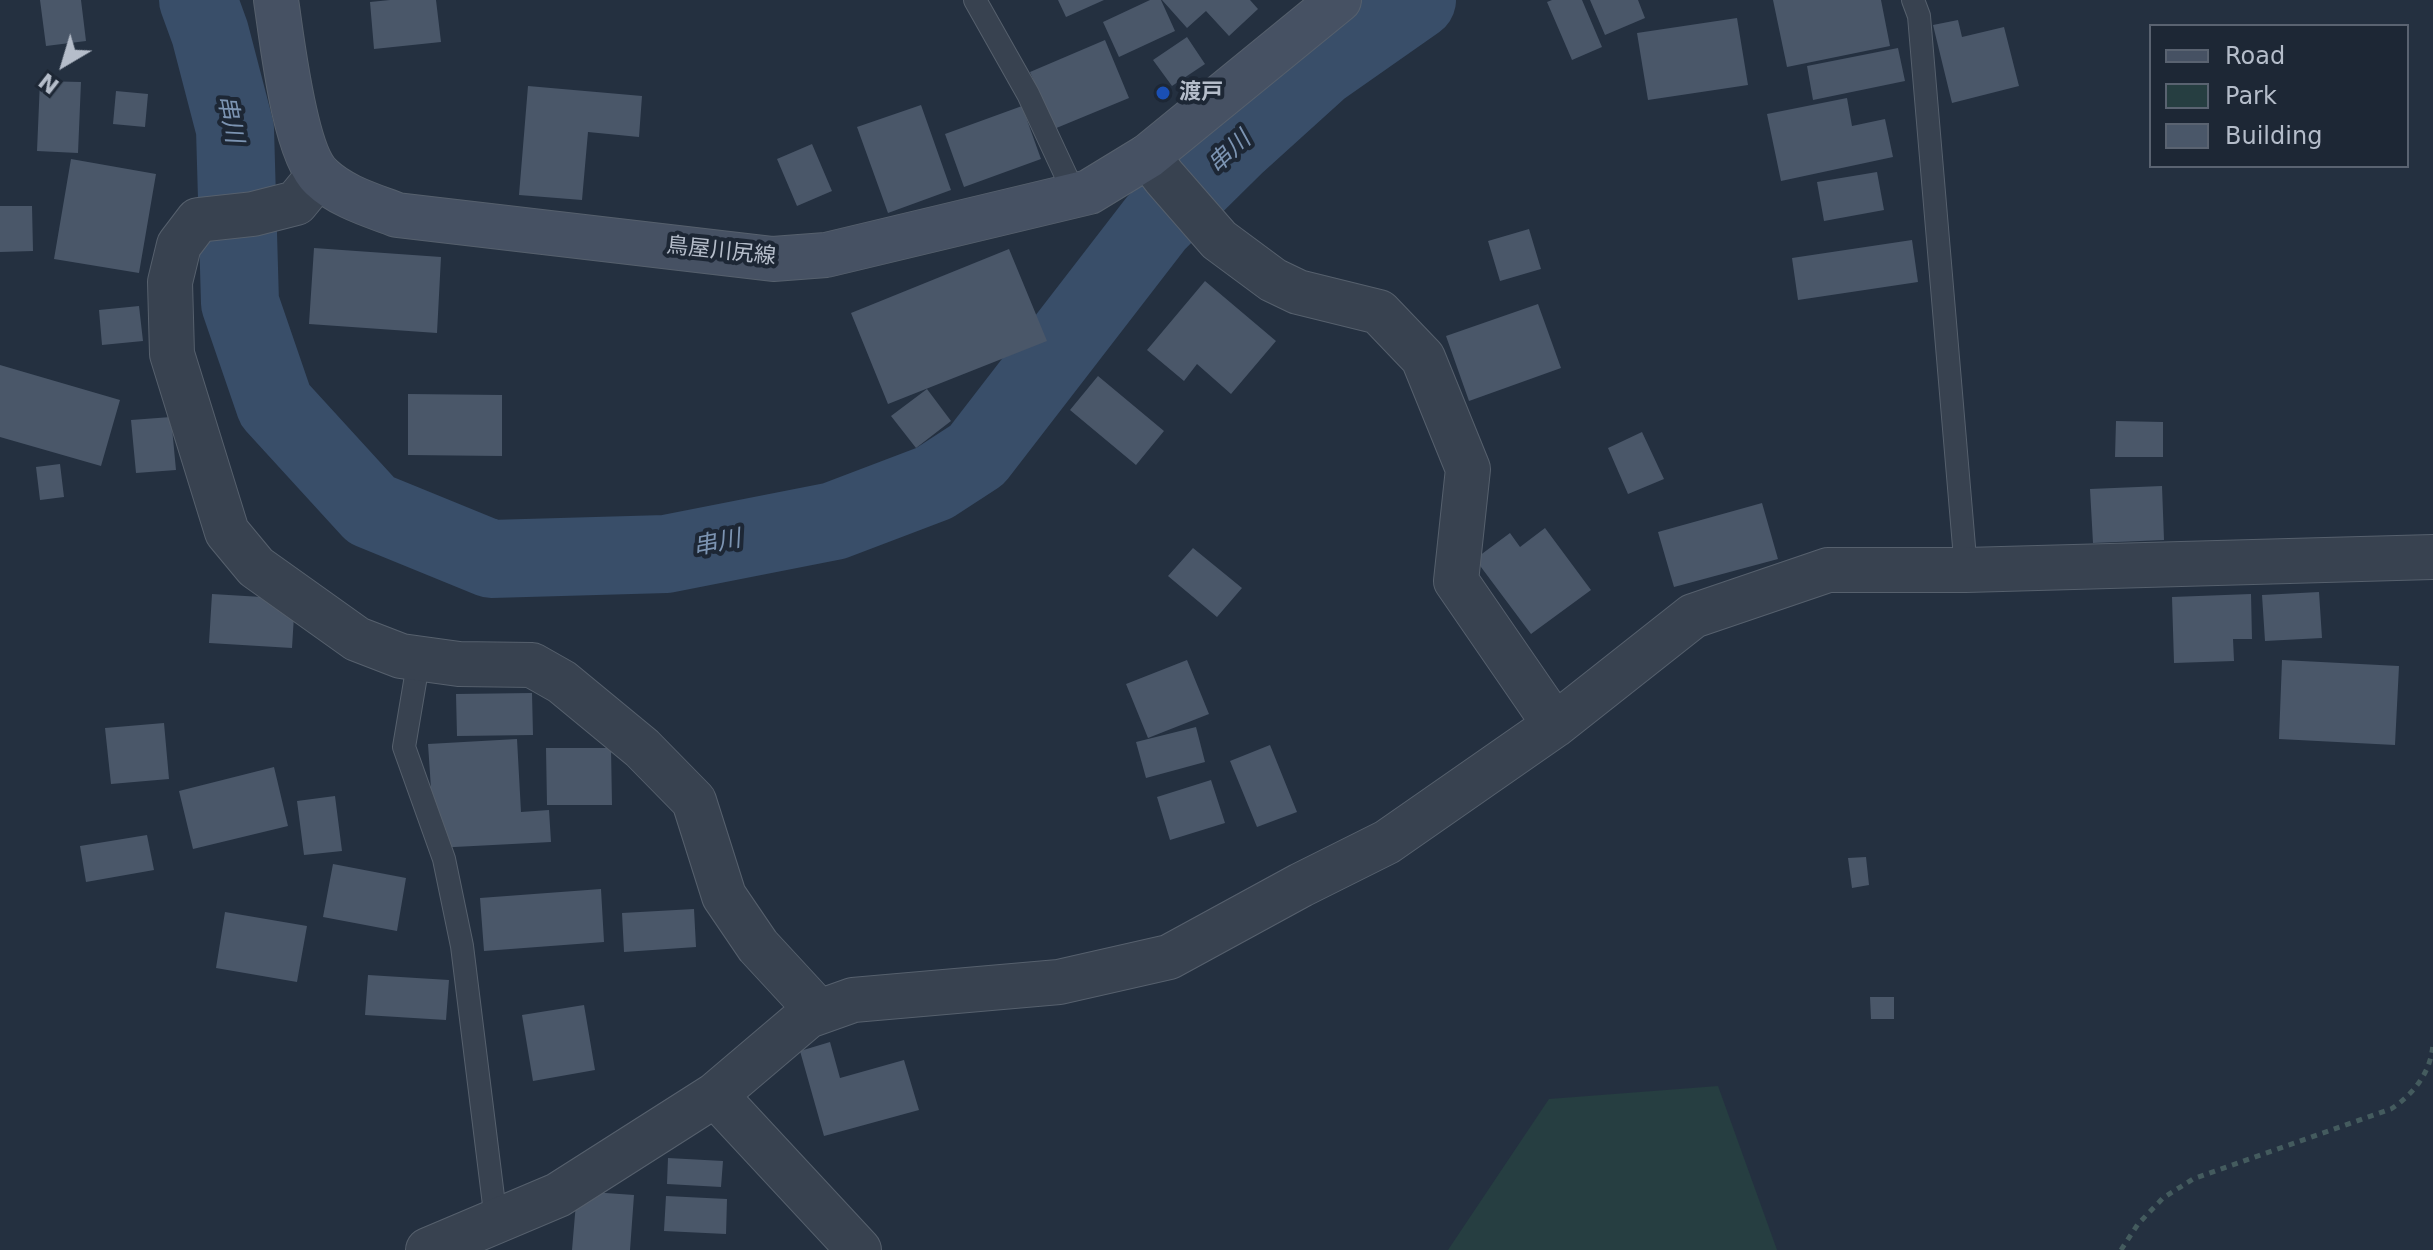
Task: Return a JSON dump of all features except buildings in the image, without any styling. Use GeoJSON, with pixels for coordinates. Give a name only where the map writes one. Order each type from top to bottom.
{"type":"FeatureCollection","features":[{"type":"Feature","properties":{"kind":"main road","name":"鳥屋川尻線"},"geometry":{"type":"LineString","coordinates":[[276,0],[298,133],[319,175],[351,198],[397,215],[773,259],[826,255],[1089,192],[1156,166],[1339,0]]}},
{"type":"Feature","properties":{"kind":"street"},"geometry":{"type":"LineString","coordinates":[[1156,166],[1219,240],[1273,280],[1298,292],[1379,312],[1423,358],[1468,469],[1456,581],[1555,725]]}},
{"type":"Feature","properties":{"kind":"street"},"geometry":{"type":"LineString","coordinates":[[319,175],[296,203],[253,214],[198,220],[179,245],[170,282],[172,354],[227,532],[256,567],[357,639],[401,656],[459,664],[532,665],[562,682],[642,748],[694,801],[724,896],[758,946],[819,1012]]}},
{"type":"Feature","properties":{"kind":"street"},"geometry":{"type":"LineString","coordinates":[[428,1250],[558,1195],[715,1095],[808,1016],[853,1000],[1059,982],[1169,957],[1387,842],[1555,725],[1693,616],[1828,570],[1966,570],[2433,557]]}},
{"type":"Feature","properties":{"kind":"street"},"geometry":{"type":"LineString","coordinates":[[715,1095],[859,1250]]}},
{"type":"Feature","properties":{"kind":"lane"},"geometry":{"type":"LineString","coordinates":[[975,0],[1028,94],[1075,195]]}},
{"type":"Feature","properties":{"kind":"lane"},"geometry":{"type":"LineString","coordinates":[[1913,0],[1919,16],[1966,570]]}},
{"type":"Feature","properties":{"kind":"lane"},"geometry":{"type":"LineString","coordinates":[[419,658],[404,747],[444,859],[462,946],[496,1221]]}},
{"type":"Feature","properties":{"kind":"path"},"geometry":{"type":"LineString","coordinates":[[2121,1250],[2138,1224],[2163,1198],[2193,1179],[2391,1109],[2407,1098],[2420,1082],[2433,1053],[2433,1042]]}},
{"type":"Feature","properties":{"kind":"green space"},"geometry":{"type":"Polygon","coordinates":[[[1718,1086],[1777,1250],[1448,1250],[1549,1099],[1718,1086]]]}},
{"type":"Feature","properties":{"kind":"waterway","name":"串川"},"geometry":{"type":"LineString","coordinates":[[198,0],[210,33],[235,129],[240,303],[275,405],[371,510],[491,559],[666,554],[834,521],[934,483],[977,455],[1156,223],[1236,144],[1320,68],[1417,0]]}},
{"type":"Feature","properties":{"kind":"place","name":"渡戸"},"geometry":{"type":"Point","coordinates":[1163,93]}}]}
